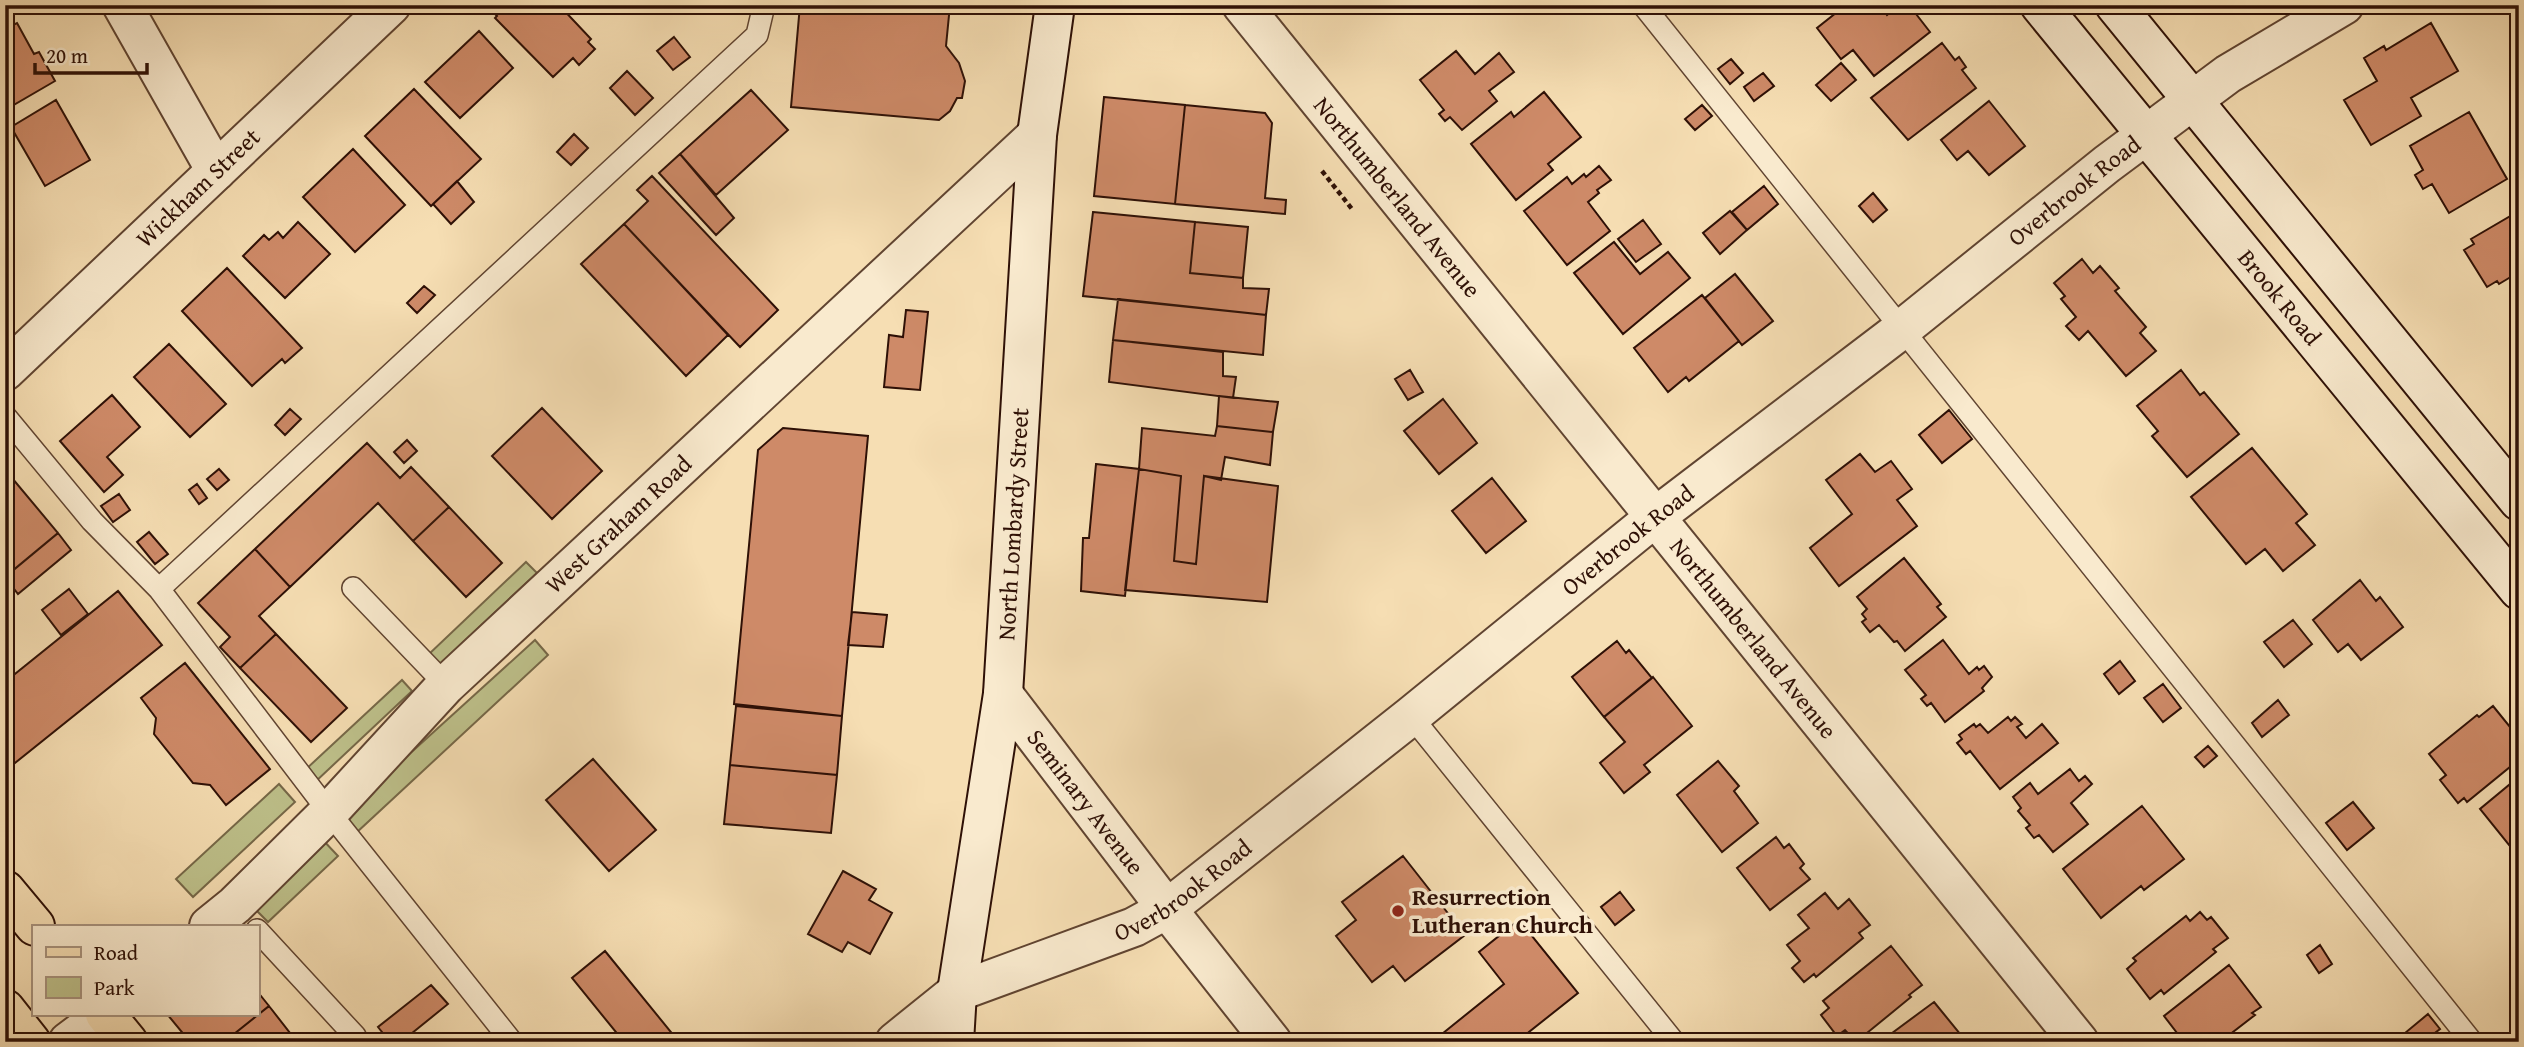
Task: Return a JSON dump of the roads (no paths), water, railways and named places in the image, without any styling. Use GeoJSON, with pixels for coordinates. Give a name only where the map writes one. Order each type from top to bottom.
{"type":"FeatureCollection","features":[{"type":"Feature","properties":{"kind":"main road"},"geometry":{"type":"LineString","coordinates":[[5,890],[34,925]]}},
{"type":"Feature","properties":{"kind":"main road"},"geometry":{"type":"LineString","coordinates":[[5,1009],[31,1042]]}},
{"type":"Feature","properties":{"kind":"main road"},"geometry":{"type":"LineString","coordinates":[[107,1016],[128,1042]]}},
{"type":"Feature","properties":{"kind":"street"},"geometry":{"type":"LineString","coordinates":[[122,5],[216,171]]}},
{"type":"Feature","properties":{"kind":"street","name":"Wickham Street"},"geometry":{"type":"LineString","coordinates":[[5,371],[391,5]]}},
{"type":"Feature","properties":{"kind":"street","name":"North Lombardy Street"},"geometry":{"type":"LineString","coordinates":[[954,1042],[957,992],[1003,695],[1037,135],[1055,5]]}},
{"type":"Feature","properties":{"kind":"street","name":"Northumberland Avenue"},"geometry":{"type":"LineString","coordinates":[[1242,5],[2079,1042]]}},
{"type":"Feature","properties":{"kind":"street","name":"Brook Road"},"geometry":{"type":"LineString","coordinates":[[2040,5],[2519,590]]}},
{"type":"Feature","properties":{"kind":"street"},"geometry":{"type":"LineString","coordinates":[[2115,5],[2519,500]]}},
{"type":"Feature","properties":{"kind":"street","name":"Overbrook Road"},"geometry":{"type":"LineString","coordinates":[[895,1042],[957,992],[1133,927],[1167,909],[1411,716],[1654,518],[1902,328],[2146,135],[2228,74],[2344,5]]}},
{"type":"Feature","properties":{"kind":"street","name":"West Graham Road"},"geometry":{"type":"LineString","coordinates":[[239,922],[329,812],[446,685],[1037,135]]}},
{"type":"Feature","properties":{"kind":"street","name":"Seminary Avenue"},"geometry":{"type":"LineString","coordinates":[[1003,695],[1263,1036]]}},
{"type":"Feature","properties":{"kind":"street"},"geometry":{"type":"LineString","coordinates":[[68,1042],[102,1016]]}},
{"type":"Feature","properties":{"kind":"lane"},"geometry":{"type":"LineString","coordinates":[[159,589],[757,35],[764,5]]}},
{"type":"Feature","properties":{"kind":"lane"},"geometry":{"type":"LineString","coordinates":[[1643,5],[2472,1042]]}},
{"type":"Feature","properties":{"kind":"lane"},"geometry":{"type":"LineString","coordinates":[[5,416],[92,521],[159,589],[329,812],[512,1042]]}},
{"type":"Feature","properties":{"kind":"lane"},"geometry":{"type":"LineString","coordinates":[[353,588],[446,685]]}},
{"type":"Feature","properties":{"kind":"lane"},"geometry":{"type":"LineString","coordinates":[[1411,716],[1674,1042]]}},
{"type":"Feature","properties":{"kind":"lane"},"geometry":{"type":"LineString","coordinates":[[259,941],[355,1035]]}},
{"type":"Feature","properties":{"kind":"place","name":"Resurrection Lutheran Church"},"geometry":{"type":"Point","coordinates":[1398,911]}}]}
